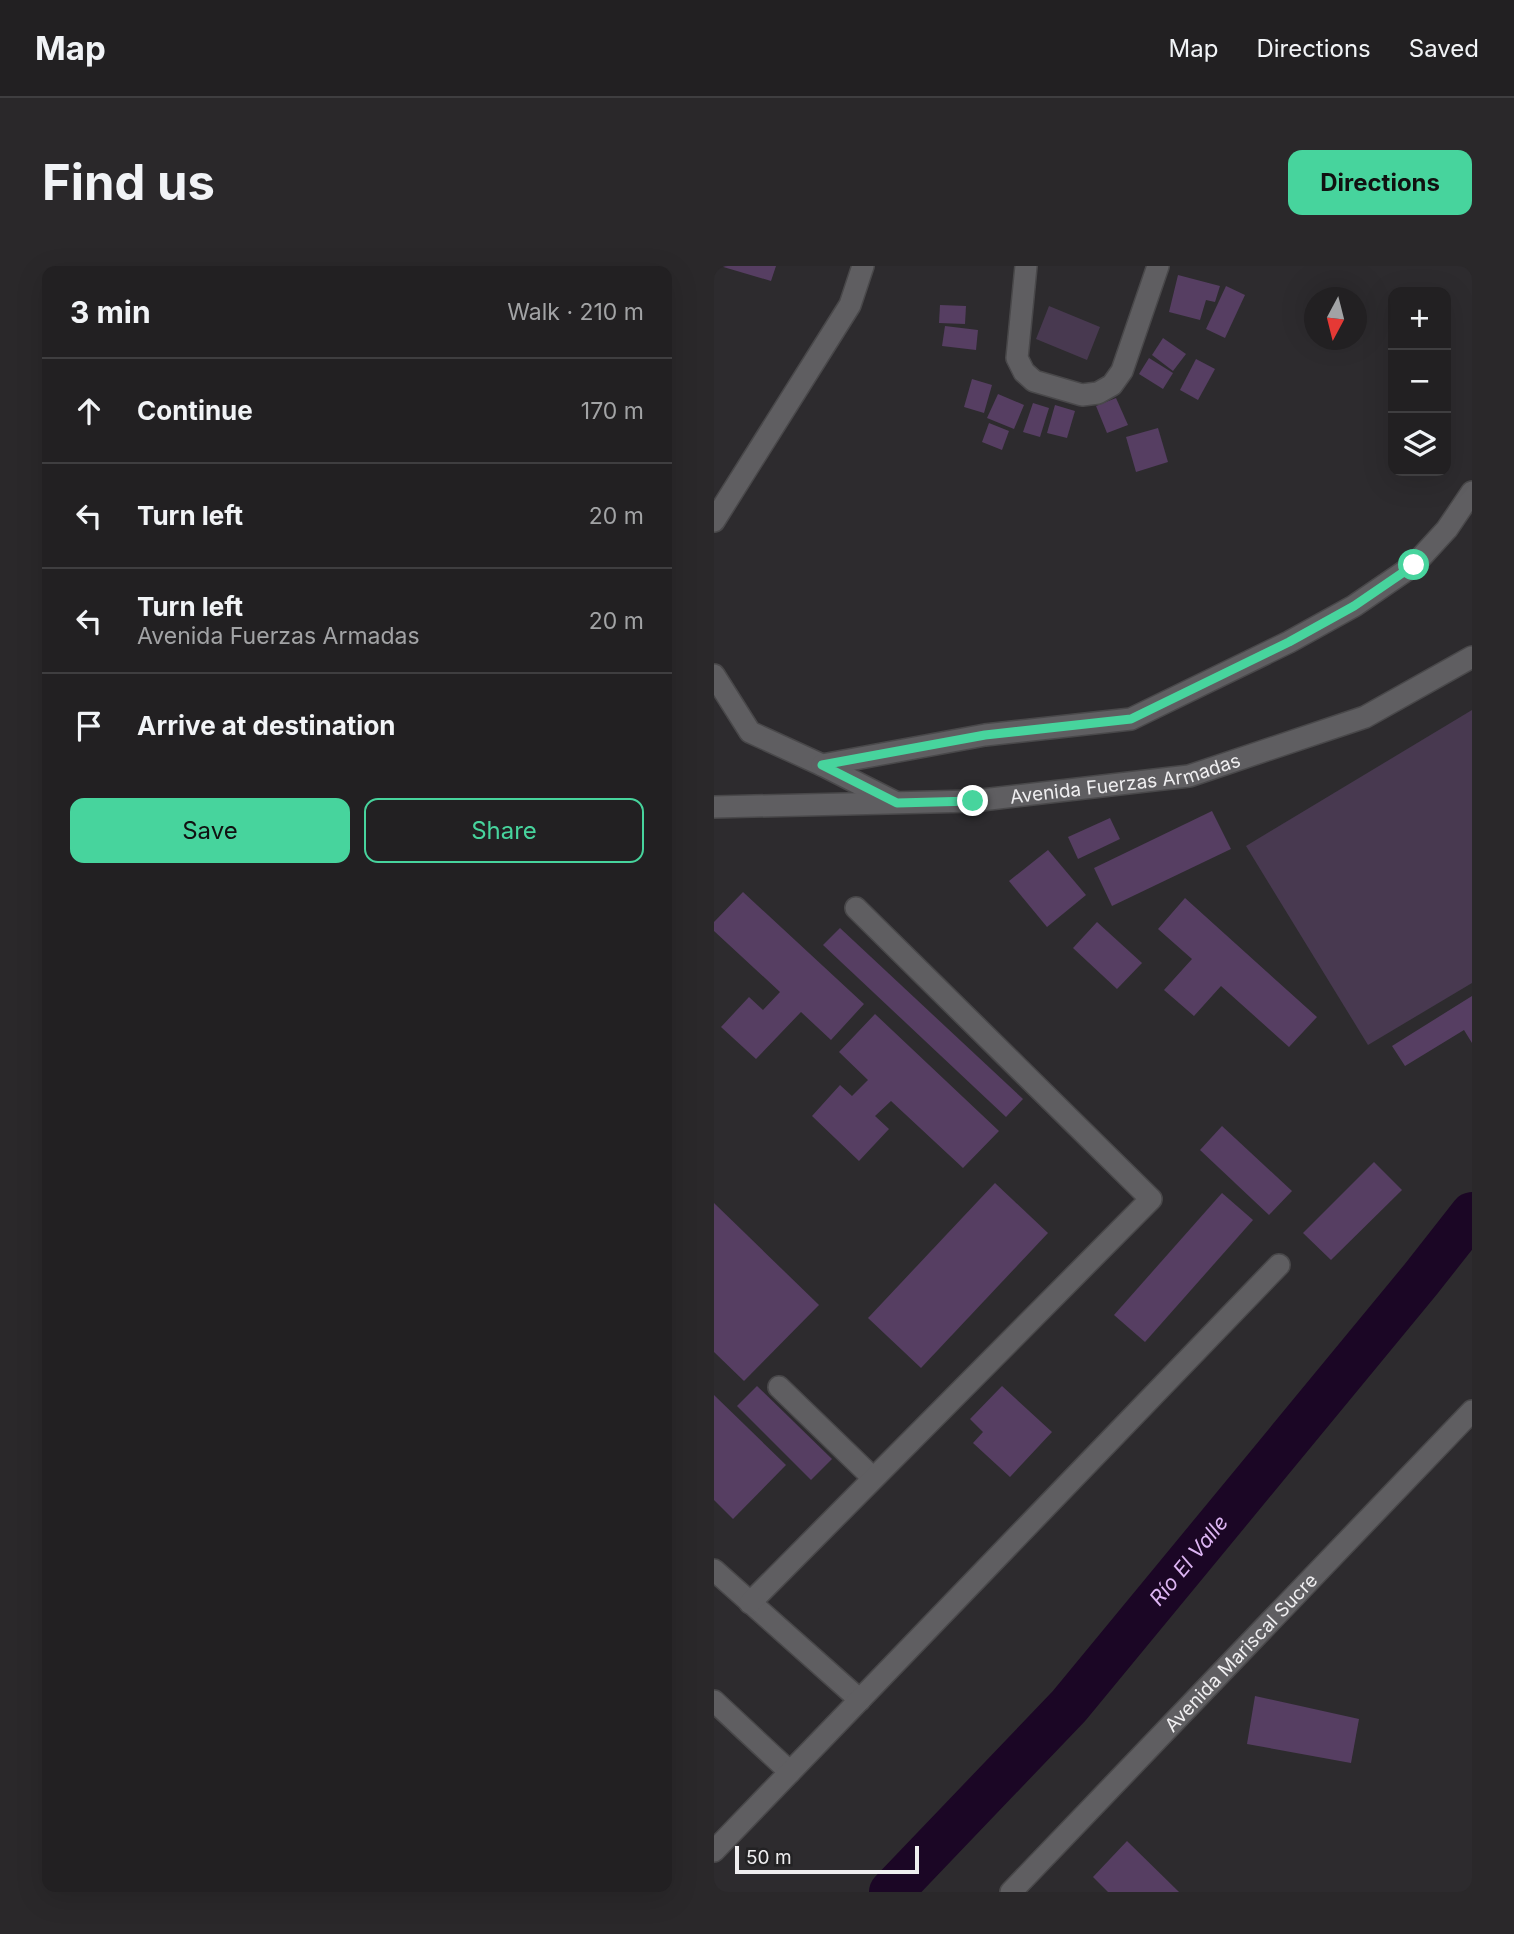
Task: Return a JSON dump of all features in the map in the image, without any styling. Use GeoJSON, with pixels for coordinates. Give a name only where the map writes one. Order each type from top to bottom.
{"type":"FeatureCollection","features":[{"type":"Feature","properties":{"kind":"street"},"geometry":{"type":"LineString","coordinates":[[714,521],[850,304],[863,266]]}},
{"type":"Feature","properties":{"kind":"street"},"geometry":{"type":"LineString","coordinates":[[1026,266],[1017,358],[1024,372],[1034,381],[1082,395],[1098,393],[1112,385],[1122,371],[1158,266]]}},
{"type":"Feature","properties":{"kind":"street"},"geometry":{"type":"LineString","coordinates":[[822,765],[985,735],[1131,719],[1289,642],[1354,606],[1414,565],[1447,529],[1472,492]]}},
{"type":"Feature","properties":{"kind":"street","name":"Avenida Fuerzas Armadas"},"geometry":{"type":"LineString","coordinates":[[714,807],[973,801],[1189,776],[1365,717],[1472,657]]}},
{"type":"Feature","properties":{"kind":"street"},"geometry":{"type":"LineString","coordinates":[[714,674],[750,732],[897,803]]}},
{"type":"Feature","properties":{"kind":"street"},"geometry":{"type":"LineString","coordinates":[[750,1603],[1151,1199],[856,908]]}},
{"type":"Feature","properties":{"kind":"street"},"geometry":{"type":"LineString","coordinates":[[714,1851],[1279,1265]]}},
{"type":"Feature","properties":{"kind":"street"},"geometry":{"type":"LineString","coordinates":[[779,1387],[873,1478]]}},
{"type":"Feature","properties":{"kind":"street","name":"Avenida Mariscal Sucre"},"geometry":{"type":"LineString","coordinates":[[1011,1892],[1472,1411]]}},
{"type":"Feature","properties":{"kind":"street"},"geometry":{"type":"LineString","coordinates":[[714,1570],[860,1700]]}},
{"type":"Feature","properties":{"kind":"street"},"geometry":{"type":"LineString","coordinates":[[714,1701],[790,1772]]}},
{"type":"Feature","properties":{"kind":"shaded area"},"geometry":{"type":"Polygon","coordinates":[[[1049,306],[1100,327],[1087,360],[1036,339],[1049,306]]]}},
{"type":"Feature","properties":{"kind":"shaded area"},"geometry":{"type":"Polygon","coordinates":[[[1472,710],[1472,983],[1368,1045],[1246,846],[1472,710]]]}},
{"type":"Feature","properties":{"kind":"building"},"geometry":{"type":"Polygon","coordinates":[[[720,266],[776,266],[771,281],[720,266]]]}},
{"type":"Feature","properties":{"kind":"building"},"geometry":{"type":"Polygon","coordinates":[[[1178,275],[1220,286],[1215,302],[1206,300],[1200,320],[1169,312],[1178,275]]]}},
{"type":"Feature","properties":{"kind":"building"},"geometry":{"type":"Polygon","coordinates":[[[1226,286],[1245,295],[1225,338],[1206,329],[1226,286]]]}},
{"type":"Feature","properties":{"kind":"building"},"geometry":{"type":"Polygon","coordinates":[[[940,305],[966,306],[965,324],[939,323],[940,305]]]}},
{"type":"Feature","properties":{"kind":"building"},"geometry":{"type":"Polygon","coordinates":[[[945,326],[978,330],[976,350],[942,346],[945,326]]]}},
{"type":"Feature","properties":{"kind":"building"},"geometry":{"type":"Polygon","coordinates":[[[1163,338],[1186,354],[1173,371],[1152,355],[1163,338]]]}},
{"type":"Feature","properties":{"kind":"building"},"geometry":{"type":"Polygon","coordinates":[[[1149,358],[1173,373],[1163,389],[1139,374],[1149,358]]]}},
{"type":"Feature","properties":{"kind":"building"},"geometry":{"type":"Polygon","coordinates":[[[1196,359],[1215,369],[1198,400],[1180,390],[1196,359]]]}},
{"type":"Feature","properties":{"kind":"building"},"geometry":{"type":"Polygon","coordinates":[[[972,379],[992,385],[984,413],[964,407],[972,379]]]}},
{"type":"Feature","properties":{"kind":"building"},"geometry":{"type":"Polygon","coordinates":[[[998,394],[1024,405],[1014,429],[987,418],[998,394]]]}},
{"type":"Feature","properties":{"kind":"building"},"geometry":{"type":"Polygon","coordinates":[[[1116,398],[1128,425],[1107,433],[1096,406],[1116,398]]]}},
{"type":"Feature","properties":{"kind":"building"},"geometry":{"type":"Polygon","coordinates":[[[1033,403],[1049,408],[1040,437],[1023,432],[1033,403]]]}},
{"type":"Feature","properties":{"kind":"building"},"geometry":{"type":"Polygon","coordinates":[[[1055,405],[1075,411],[1067,438],[1047,433],[1055,405]]]}},
{"type":"Feature","properties":{"kind":"building"},"geometry":{"type":"Polygon","coordinates":[[[989,423],[1009,431],[1002,450],[982,442],[989,423]]]}},
{"type":"Feature","properties":{"kind":"building"},"geometry":{"type":"Polygon","coordinates":[[[1158,428],[1168,462],[1136,472],[1126,437],[1158,428]]]}},
{"type":"Feature","properties":{"kind":"building"},"geometry":{"type":"Polygon","coordinates":[[[1212,811],[1231,849],[1112,906],[1094,868],[1212,811]]]}},
{"type":"Feature","properties":{"kind":"building"},"geometry":{"type":"Polygon","coordinates":[[[1110,818],[1120,839],[1078,859],[1068,837],[1110,818]]]}},
{"type":"Feature","properties":{"kind":"building"},"geometry":{"type":"Polygon","coordinates":[[[1048,850],[1086,895],[1047,927],[1009,881],[1048,850]]]}},
{"type":"Feature","properties":{"kind":"building"},"geometry":{"type":"Polygon","coordinates":[[[743,892],[864,1004],[831,1040],[801,1012],[756,1059],[721,1027],[749,997],[763,1010],[780,992],[714,931],[714,922],[743,892]]]}},
{"type":"Feature","properties":{"kind":"building"},"geometry":{"type":"Polygon","coordinates":[[[1185,898],[1317,1017],[1289,1047],[1221,986],[1194,1016],[1164,990],[1192,959],[1158,929],[1185,898]]]}},
{"type":"Feature","properties":{"kind":"building"},"geometry":{"type":"Polygon","coordinates":[[[1097,922],[1142,963],[1117,989],[1073,948],[1097,922]]]}},
{"type":"Feature","properties":{"kind":"building"},"geometry":{"type":"Polygon","coordinates":[[[840,928],[1023,1099],[1006,1117],[823,945],[840,928]]]}},
{"type":"Feature","properties":{"kind":"building"},"geometry":{"type":"Polygon","coordinates":[[[1472,996],[1472,1043],[1464,1030],[1405,1066],[1392,1046],[1472,996]]]}},
{"type":"Feature","properties":{"kind":"building"},"geometry":{"type":"Polygon","coordinates":[[[875,1014],[999,1131],[963,1168],[891,1101],[875,1116],[889,1129],[859,1161],[812,1116],[840,1085],[852,1096],[868,1080],[839,1052],[875,1014]]]}},
{"type":"Feature","properties":{"kind":"building"},"geometry":{"type":"Polygon","coordinates":[[[1222,1126],[1292,1191],[1269,1215],[1200,1150],[1222,1126]]]}},
{"type":"Feature","properties":{"kind":"building"},"geometry":{"type":"Polygon","coordinates":[[[1374,1162],[1402,1190],[1331,1260],[1303,1233],[1374,1162]]]}},
{"type":"Feature","properties":{"kind":"building"},"geometry":{"type":"Polygon","coordinates":[[[995,1183],[1048,1233],[921,1368],[868,1318],[995,1183]]]}},
{"type":"Feature","properties":{"kind":"building"},"geometry":{"type":"Polygon","coordinates":[[[1222,1193],[1253,1220],[1145,1342],[1114,1315],[1222,1193]]]}},
{"type":"Feature","properties":{"kind":"building"},"geometry":{"type":"Polygon","coordinates":[[[714,1203],[819,1305],[744,1381],[714,1352],[714,1203]]]}},
{"type":"Feature","properties":{"kind":"building"},"geometry":{"type":"Polygon","coordinates":[[[757,1386],[832,1459],[811,1480],[737,1406],[757,1386]]]}},
{"type":"Feature","properties":{"kind":"building"},"geometry":{"type":"Polygon","coordinates":[[[1002,1386],[1052,1432],[1010,1477],[973,1443],[983,1432],[970,1419],[1002,1386]]]}},
{"type":"Feature","properties":{"kind":"building"},"geometry":{"type":"Polygon","coordinates":[[[714,1395],[786,1465],[733,1519],[714,1500],[714,1395]]]}},
{"type":"Feature","properties":{"kind":"building"},"geometry":{"type":"Polygon","coordinates":[[[1255,1696],[1359,1719],[1351,1763],[1247,1744],[1255,1696]]]}},
{"type":"Feature","properties":{"kind":"building"},"geometry":{"type":"Polygon","coordinates":[[[1127,1841],[1179,1892],[1108,1892],[1093,1877],[1127,1841]]]}},
{"type":"Feature","properties":{"kind":"waterway","name":"Río El Valle"},"geometry":{"type":"LineString","coordinates":[[891,1892],[1069,1706],[1472,1214]]}},
{"type":"Feature","properties":{"kind":"route"},"geometry":{"type":"LineString","coordinates":[[973,801],[897,803],[822,765],[985,735],[1131,719],[1289,642],[1354,606],[1414,565]]}}]}
